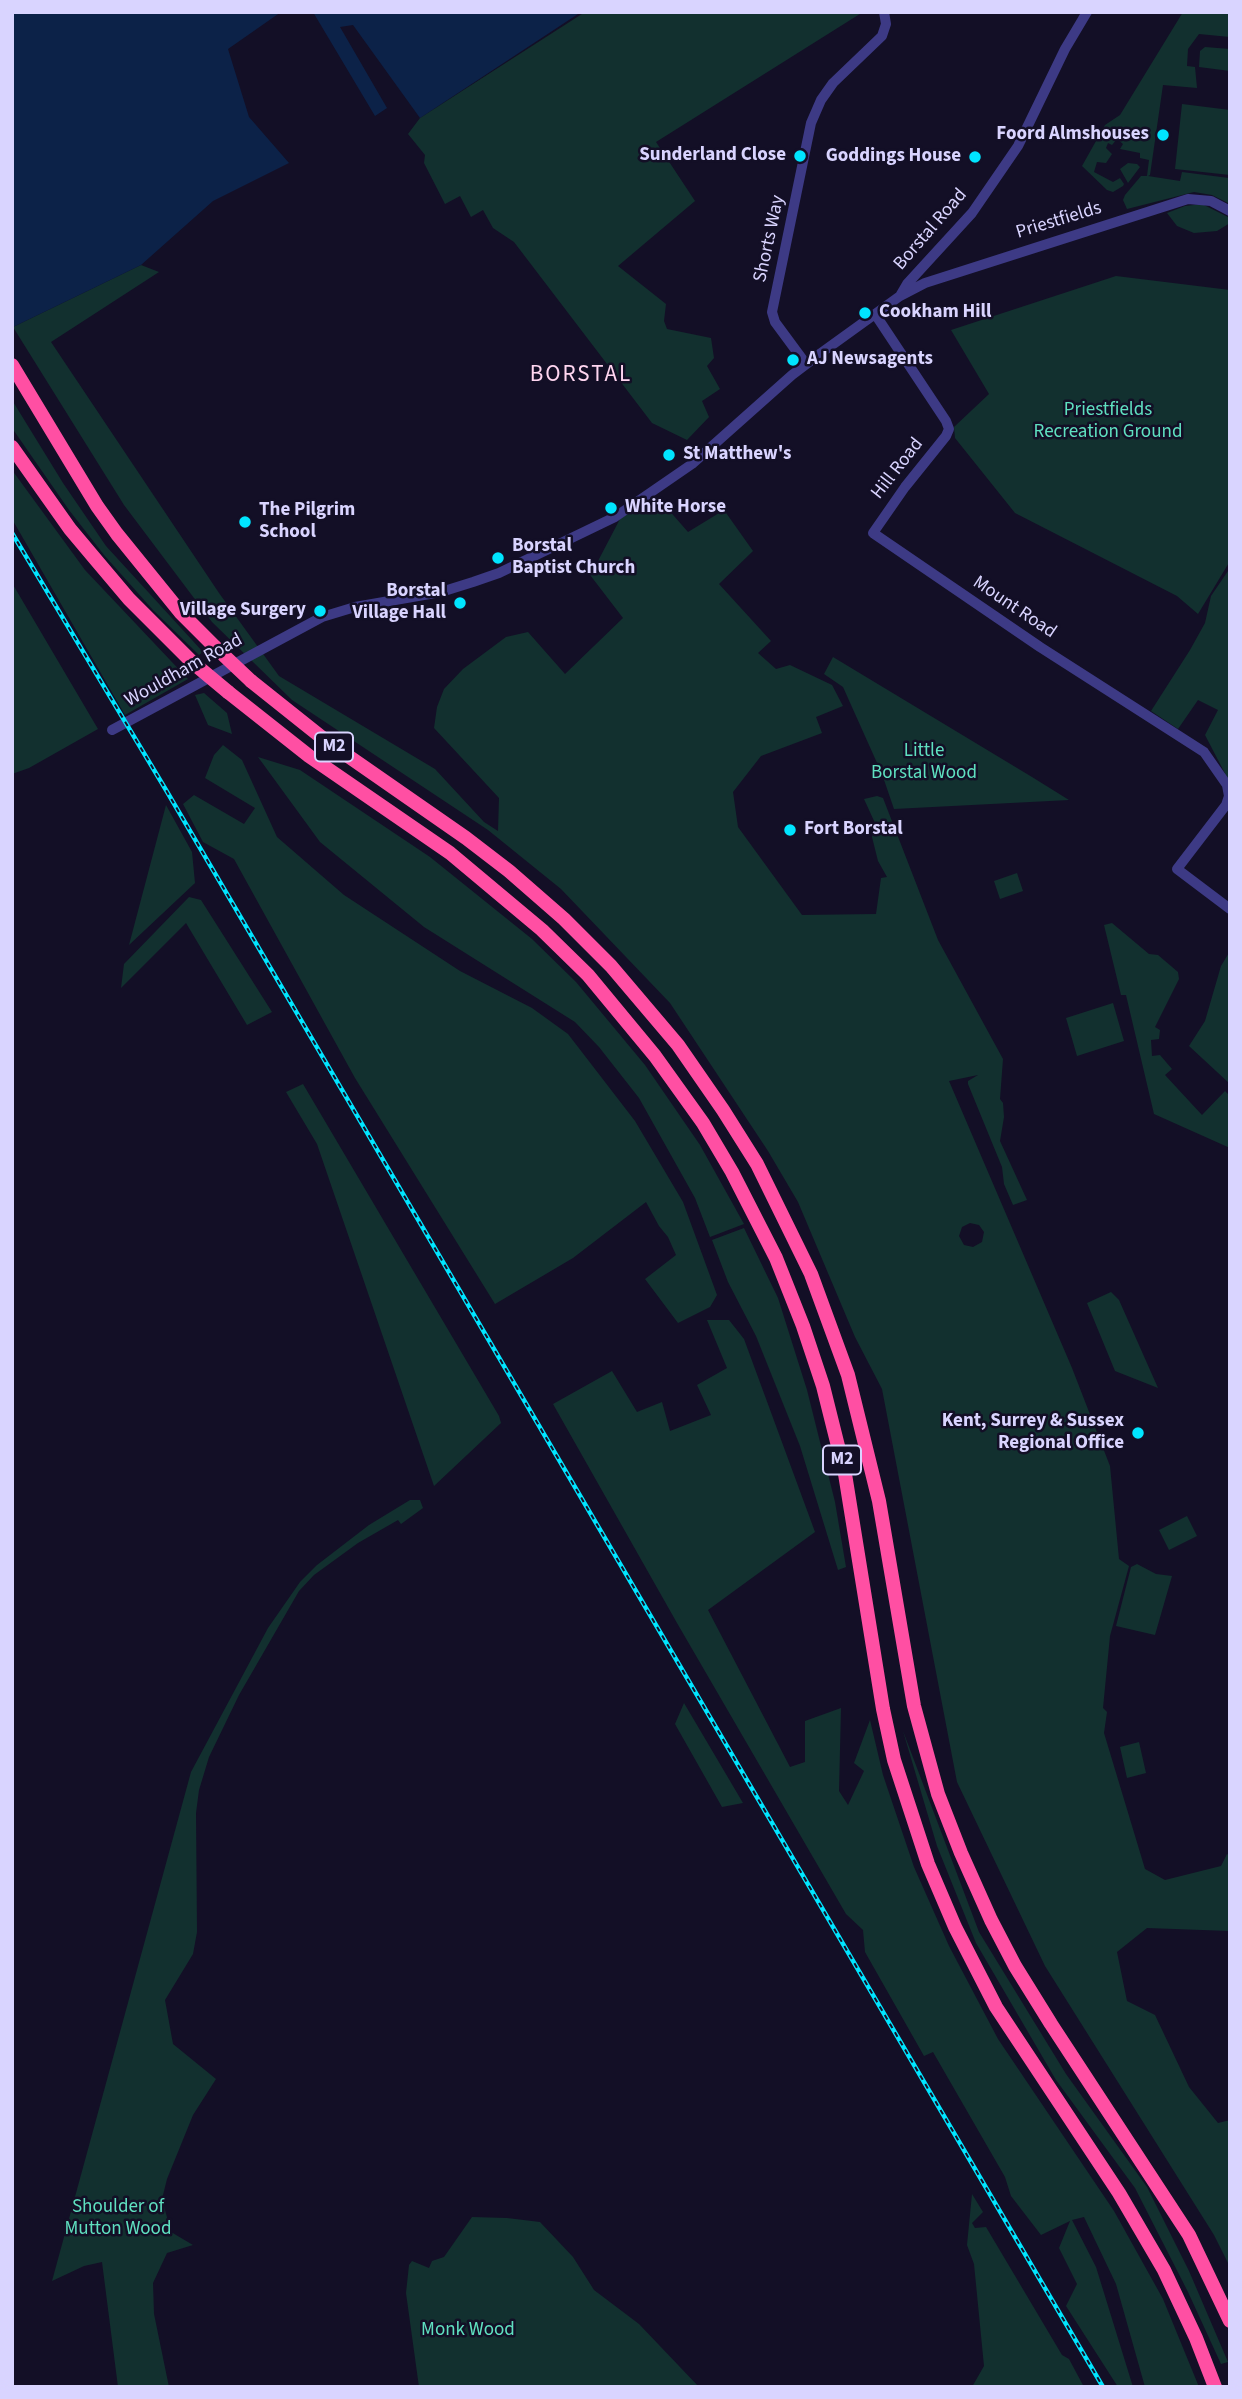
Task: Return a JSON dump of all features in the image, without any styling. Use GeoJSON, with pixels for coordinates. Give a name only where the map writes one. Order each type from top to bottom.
{"type":"FeatureCollection","features":[{"type":"Feature","properties":{"kind":"highway","name":"M2"},"geometry":{"type":"LineString","coordinates":[[12,365],[97,506],[181,613],[251,681],[324,740],[477,846],[556,912],[611,967],[678,1045],[750,1153],[803,1256],[848,1375],[879,1501],[916,1715],[939,1794],[968,1870],[991,1920],[1030,1992],[1189,2235],[1230,2321]]}},
{"type":"Feature","properties":{"kind":"highway","name":"M2"},"geometry":{"type":"LineString","coordinates":[[12,447],[70,530],[129,599],[192,662],[309,756],[450,853],[542,930],[596,984],[655,1056],[703,1124],[765,1235],[793,1300],[828,1405],[845,1474],[883,1709],[894,1760],[928,1864],[955,1927],[996,2007],[1147,2240],[1182,2306],[1215,2387]]}},
{"type":"Feature","properties":{"kind":"street","name":"Shorts Way"},"geometry":{"type":"LineString","coordinates":[[806,364],[775,321],[772,312],[811,122],[833,83],[882,36],[886,24],[884,12]]}},
{"type":"Feature","properties":{"kind":"street","name":"Borstal Road"},"geometry":{"type":"LineString","coordinates":[[806,364],[901,296],[907,284],[972,213],[1018,146],[1065,49],[1087,12]]}},
{"type":"Feature","properties":{"kind":"street","name":"Priestfields"},"geometry":{"type":"LineString","coordinates":[[901,296],[944,275],[1185,200],[1206,200],[1230,211]]}},
{"type":"Feature","properties":{"kind":"street","name":"Hill Road"},"geometry":{"type":"LineString","coordinates":[[873,533],[946,436],[948,426],[875,314]]}},
{"type":"Feature","properties":{"kind":"street","name":"Wouldham Road"},"geometry":{"type":"LineString","coordinates":[[112,730],[270,643],[330,614],[441,592],[473,582],[499,573],[615,517],[692,464],[806,364]]}},
{"type":"Feature","properties":{"kind":"street","name":"Mount Road"},"geometry":{"type":"LineString","coordinates":[[873,533],[1204,752],[1227,785],[1229,796],[1226,804],[1177,869],[1230,908]]}},
{"type":"Feature","properties":{"kind":"green space"},"geometry":{"type":"Polygon","coordinates":[[[585,12],[863,12],[656,142],[695,201],[618,266],[666,304],[664,321],[667,329],[711,338],[714,358],[707,366],[720,389],[702,401],[709,417],[687,440],[652,423],[514,242],[493,228],[483,210],[471,217],[460,196],[445,204],[424,163],[425,155],[408,134],[420,118],[585,12]]]}},
{"type":"Feature","properties":{"kind":"green space"},"geometry":{"type":"Polygon","coordinates":[[[1183,12],[1230,12],[1230,37],[1199,34],[1188,49],[1187,66],[1195,67],[1197,88],[1163,85],[1148,176],[1180,181],[1182,172],[1229,178],[1230,204],[1212,195],[1194,192],[1127,209],[1123,200],[1125,195],[1141,176],[1147,176],[1149,160],[1140,158],[1140,153],[1120,149],[1123,144],[1117,139],[1112,145],[1108,143],[1106,148],[1112,154],[1106,163],[1097,162],[1094,172],[1113,182],[1120,178],[1123,186],[1113,192],[1107,190],[1082,166],[1105,125],[1120,115],[1183,12]]]}},
{"type":"Feature","properties":{"kind":"green space"},"geometry":{"type":"Polygon","coordinates":[[[1205,47],[1230,49],[1230,71],[1199,67],[1200,51],[1205,47]]]}},
{"type":"Feature","properties":{"kind":"green space"},"geometry":{"type":"Polygon","coordinates":[[[1182,104],[1230,110],[1230,175],[1175,169],[1182,104]]]}},
{"type":"Feature","properties":{"kind":"green space"},"geometry":{"type":"Polygon","coordinates":[[[1128,163],[1140,167],[1128,183],[1120,169],[1128,163]]]}},
{"type":"Feature","properties":{"kind":"green space"},"geometry":{"type":"Polygon","coordinates":[[[1202,204],[1230,218],[1230,223],[1217,231],[1194,233],[1177,226],[1167,213],[1185,206],[1202,204]]]}},
{"type":"Feature","properties":{"kind":"green space"},"geometry":{"type":"Polygon","coordinates":[[[141,265],[159,272],[51,342],[219,593],[279,676],[435,769],[484,822],[498,831],[499,798],[434,728],[437,707],[444,689],[463,669],[506,637],[528,632],[565,674],[623,618],[587,571],[598,561],[621,517],[648,500],[667,508],[688,532],[724,510],[753,551],[719,584],[771,641],[758,653],[776,669],[790,665],[832,685],[843,706],[816,717],[822,733],[761,756],[733,792],[738,827],[802,915],[876,914],[881,878],[887,877],[878,861],[872,837],[875,823],[864,799],[877,796],[883,798],[938,940],[1003,1059],[1000,1099],[1004,1117],[1000,1141],[1027,1200],[1013,1205],[1004,1184],[1002,1167],[968,1084],[968,1081],[978,1075],[949,1081],[1072,1368],[1110,1466],[1119,1559],[1129,1566],[1110,1636],[1103,1708],[1107,1712],[1104,1733],[1145,1869],[1165,1880],[1221,1866],[1227,1854],[1230,1856],[1230,1931],[1147,1928],[1117,1952],[1127,2001],[1155,2015],[1189,2087],[1218,2123],[1230,2120],[1230,2267],[1214,2235],[1045,1966],[957,1782],[882,1389],[855,1337],[798,1202],[768,1151],[670,1003],[561,889],[488,830],[292,700],[212,622],[124,505],[13,327],[141,265]],[[970,1223],[962,1227],[959,1236],[964,1245],[973,1247],[982,1242],[984,1232],[979,1225],[970,1223]]]}},
{"type":"Feature","properties":{"kind":"green space","name":"Priestfields Recreation Ground"},"geometry":{"type":"Polygon","coordinates":[[[1116,276],[1230,290],[1230,561],[1198,614],[1177,596],[1015,513],[955,438],[954,427],[989,394],[951,330],[1116,276]]]}},
{"type":"Feature","properties":{"kind":"green space"},"geometry":{"type":"Polygon","coordinates":[[[12,400],[106,546],[203,652],[199,655],[153,610],[104,555],[69,510],[12,428],[12,400]]]}},
{"type":"Feature","properties":{"kind":"green space"},"geometry":{"type":"Polygon","coordinates":[[[12,470],[85,570],[188,679],[125,715],[12,519],[12,470]]]}},
{"type":"Feature","properties":{"kind":"green space"},"geometry":{"type":"Polygon","coordinates":[[[1230,568],[1230,783],[1205,735],[1218,710],[1198,700],[1178,729],[1151,711],[1205,623],[1211,596],[1230,568]]]}},
{"type":"Feature","properties":{"kind":"green space"},"geometry":{"type":"Polygon","coordinates":[[[12,583],[98,729],[29,768],[12,774],[12,583]]]}},
{"type":"Feature","properties":{"kind":"green space","name":"Little Borstal Wood"},"geometry":{"type":"Polygon","coordinates":[[[833,657],[1069,800],[894,809],[882,774],[843,687],[824,674],[833,657]]]}},
{"type":"Feature","properties":{"kind":"green space"},"geometry":{"type":"Polygon","coordinates":[[[204,693],[227,713],[232,734],[208,725],[195,695],[204,693]]]}},
{"type":"Feature","properties":{"kind":"green space"},"geometry":{"type":"Polygon","coordinates":[[[223,745],[242,760],[277,837],[344,895],[460,971],[532,1008],[568,1034],[635,1121],[683,1202],[717,1295],[710,1307],[678,1323],[645,1279],[676,1255],[646,1202],[573,1258],[495,1304],[355,1078],[234,859],[203,842],[183,804],[194,795],[244,824],[255,808],[205,778],[214,755],[223,745]]]}},
{"type":"Feature","properties":{"kind":"green space"},"geometry":{"type":"Polygon","coordinates":[[[258,757],[300,770],[430,857],[532,939],[576,982],[645,1065],[700,1145],[744,1224],[710,1237],[695,1198],[639,1098],[599,1047],[575,1022],[424,927],[320,842],[258,757]]]}},
{"type":"Feature","properties":{"kind":"green space"},"geometry":{"type":"Polygon","coordinates":[[[166,805],[192,852],[195,883],[129,945],[166,805]]]}},
{"type":"Feature","properties":{"kind":"green space"},"geometry":{"type":"Polygon","coordinates":[[[1017,873],[1023,891],[1000,899],[994,881],[1017,873]]]}},
{"type":"Feature","properties":{"kind":"green space"},"geometry":{"type":"Polygon","coordinates":[[[189,897],[201,900],[272,1012],[247,1025],[186,923],[121,988],[124,964],[189,897]]]}},
{"type":"Feature","properties":{"kind":"green space"},"geometry":{"type":"Polygon","coordinates":[[[1112,923],[1149,954],[1158,955],[1178,972],[1179,979],[1155,1027],[1160,1030],[1159,1039],[1151,1040],[1152,1056],[1160,1055],[1172,1069],[1165,1075],[1202,1115],[1225,1091],[1230,1096],[1230,1148],[1154,1114],[1126,995],[1121,995],[1104,925],[1112,923]]]}},
{"type":"Feature","properties":{"kind":"green space"},"geometry":{"type":"Polygon","coordinates":[[[1230,951],[1230,1084],[1189,1046],[1205,1021],[1221,966],[1230,951]]]}},
{"type":"Feature","properties":{"kind":"green space"},"geometry":{"type":"Polygon","coordinates":[[[1113,1003],[1124,1041],[1077,1056],[1066,1018],[1113,1003]]]}},
{"type":"Feature","properties":{"kind":"green space"},"geometry":{"type":"Polygon","coordinates":[[[303,1084],[499,1416],[501,1423],[434,1486],[317,1144],[286,1092],[303,1084]]]}},
{"type":"Feature","properties":{"kind":"green space"},"geometry":{"type":"Polygon","coordinates":[[[744,1228],[778,1298],[807,1390],[835,1502],[846,1567],[838,1570],[800,1446],[756,1336],[728,1282],[712,1240],[744,1228]]]}},
{"type":"Feature","properties":{"kind":"green space"},"geometry":{"type":"Polygon","coordinates":[[[1111,1292],[1119,1300],[1158,1388],[1115,1371],[1087,1303],[1111,1292]]]}},
{"type":"Feature","properties":{"kind":"green space"},"geometry":{"type":"Polygon","coordinates":[[[707,1320],[729,1320],[744,1339],[815,1532],[708,1610],[790,1767],[805,1762],[805,1721],[841,1708],[839,1791],[848,1805],[864,1771],[854,1763],[870,1720],[883,1775],[914,1867],[949,1946],[998,2039],[1114,2211],[1163,2299],[1199,2387],[1145,2387],[1116,2284],[1084,2217],[1072,2220],[1096,2267],[1133,2387],[1118,2387],[1066,2306],[1077,2284],[1059,2248],[1070,2221],[1041,2235],[1011,2196],[1005,2177],[933,2052],[924,2056],[865,1952],[863,1930],[846,1914],[553,1404],[612,1371],[637,1412],[662,1402],[670,1431],[711,1415],[697,1385],[727,1368],[707,1320]]]}},
{"type":"Feature","properties":{"kind":"green space","name":"Shoulder of Mutton Wood"},"geometry":{"type":"Polygon","coordinates":[[[410,1500],[420,1500],[423,1508],[401,1524],[398,1520],[358,1543],[314,1575],[299,1591],[239,1695],[209,1757],[199,1790],[196,1813],[197,1932],[193,1954],[165,2000],[173,2044],[216,2079],[193,2115],[167,2179],[162,2199],[171,2232],[193,2245],[167,2253],[153,2283],[154,2314],[169,2387],[118,2387],[102,2262],[84,2266],[52,2281],[191,1772],[268,1628],[300,1582],[317,1565],[369,1525],[410,1500]]]}},
{"type":"Feature","properties":{"kind":"green space"},"geometry":{"type":"Polygon","coordinates":[[[1187,1516],[1197,1536],[1169,1550],[1159,1530],[1187,1516]]]}},
{"type":"Feature","properties":{"kind":"green space"},"geometry":{"type":"Polygon","coordinates":[[[1137,1564],[1156,1574],[1172,1576],[1155,1635],[1116,1626],[1131,1567],[1137,1564]]]}},
{"type":"Feature","properties":{"kind":"green space"},"geometry":{"type":"Polygon","coordinates":[[[684,1703],[743,1803],[722,1807],[675,1724],[684,1703]]]}},
{"type":"Feature","properties":{"kind":"green space"},"geometry":{"type":"Polygon","coordinates":[[[903,1731],[979,1932],[1066,2074],[1147,2187],[1189,2271],[1228,2362],[1221,2364],[1135,2188],[1056,2080],[976,1943],[937,1846],[903,1731]]]}},
{"type":"Feature","properties":{"kind":"green space"},"geometry":{"type":"Polygon","coordinates":[[[1139,1742],[1146,1773],[1127,1778],[1120,1747],[1139,1742]]]}},
{"type":"Feature","properties":{"kind":"green space"},"geometry":{"type":"Polygon","coordinates":[[[972,2194],[983,2212],[972,2223],[975,2228],[986,2227],[1084,2387],[972,2387],[984,2366],[974,2264],[967,2245],[972,2194]]]}},
{"type":"Feature","properties":{"kind":"green space","name":"Monk Wood"},"geometry":{"type":"Polygon","coordinates":[[[472,2217],[540,2222],[573,2257],[594,2290],[639,2324],[699,2387],[419,2387],[406,2293],[409,2265],[412,2261],[429,2268],[432,2261],[444,2257],[472,2217]]]}},
{"type":"Feature","properties":{"kind":"water"},"geometry":{"type":"Polygon","coordinates":[[[12,12],[281,12],[228,49],[249,117],[289,163],[213,201],[141,265],[13,327],[12,12]]]}},
{"type":"Feature","properties":{"kind":"water"},"geometry":{"type":"Polygon","coordinates":[[[313,12],[581,12],[420,118],[353,25],[340,27],[387,108],[375,116],[313,12]]]}},
{"type":"Feature","properties":{"kind":"railway"},"geometry":{"type":"LineString","coordinates":[[12,533],[166,790],[1103,2387]]}},
{"type":"Feature","properties":{"kind":"place","name":"Foord Almshouses"},"geometry":{"type":"Point","coordinates":[1163,135]}},
{"type":"Feature","properties":{"kind":"place","name":"Sunderland Close"},"geometry":{"type":"Point","coordinates":[800,156]}},
{"type":"Feature","properties":{"kind":"place","name":"Goddings House"},"geometry":{"type":"Point","coordinates":[975,157]}},
{"type":"Feature","properties":{"kind":"place","name":"Cookham Hill"},"geometry":{"type":"Point","coordinates":[865,313]}},
{"type":"Feature","properties":{"kind":"place","name":"AJ Newsagents"},"geometry":{"type":"Point","coordinates":[793,360]}},
{"type":"Feature","properties":{"kind":"place","name":"St Matthew's"},"geometry":{"type":"Point","coordinates":[669,455]}},
{"type":"Feature","properties":{"kind":"place","name":"White Horse"},"geometry":{"type":"Point","coordinates":[611,508]}},
{"type":"Feature","properties":{"kind":"place","name":"The Pilgrim School"},"geometry":{"type":"Point","coordinates":[245,522]}},
{"type":"Feature","properties":{"kind":"place","name":"Borstal Baptist Church"},"geometry":{"type":"Point","coordinates":[498,558]}},
{"type":"Feature","properties":{"kind":"place","name":"Borstal Village Hall"},"geometry":{"type":"Point","coordinates":[460,603]}},
{"type":"Feature","properties":{"kind":"place","name":"Village Surgery"},"geometry":{"type":"Point","coordinates":[320,611]}},
{"type":"Feature","properties":{"kind":"place","name":"Fort Borstal"},"geometry":{"type":"Point","coordinates":[790,830]}},
{"type":"Feature","properties":{"kind":"place","name":"Kent, Surrey & Sussex Regional Office"},"geometry":{"type":"Point","coordinates":[1138,1433]}},
{"type":"Feature","properties":{"kind":"district","name":"BORSTAL"},"geometry":{"type":"Point","coordinates":[581,376]}}]}
